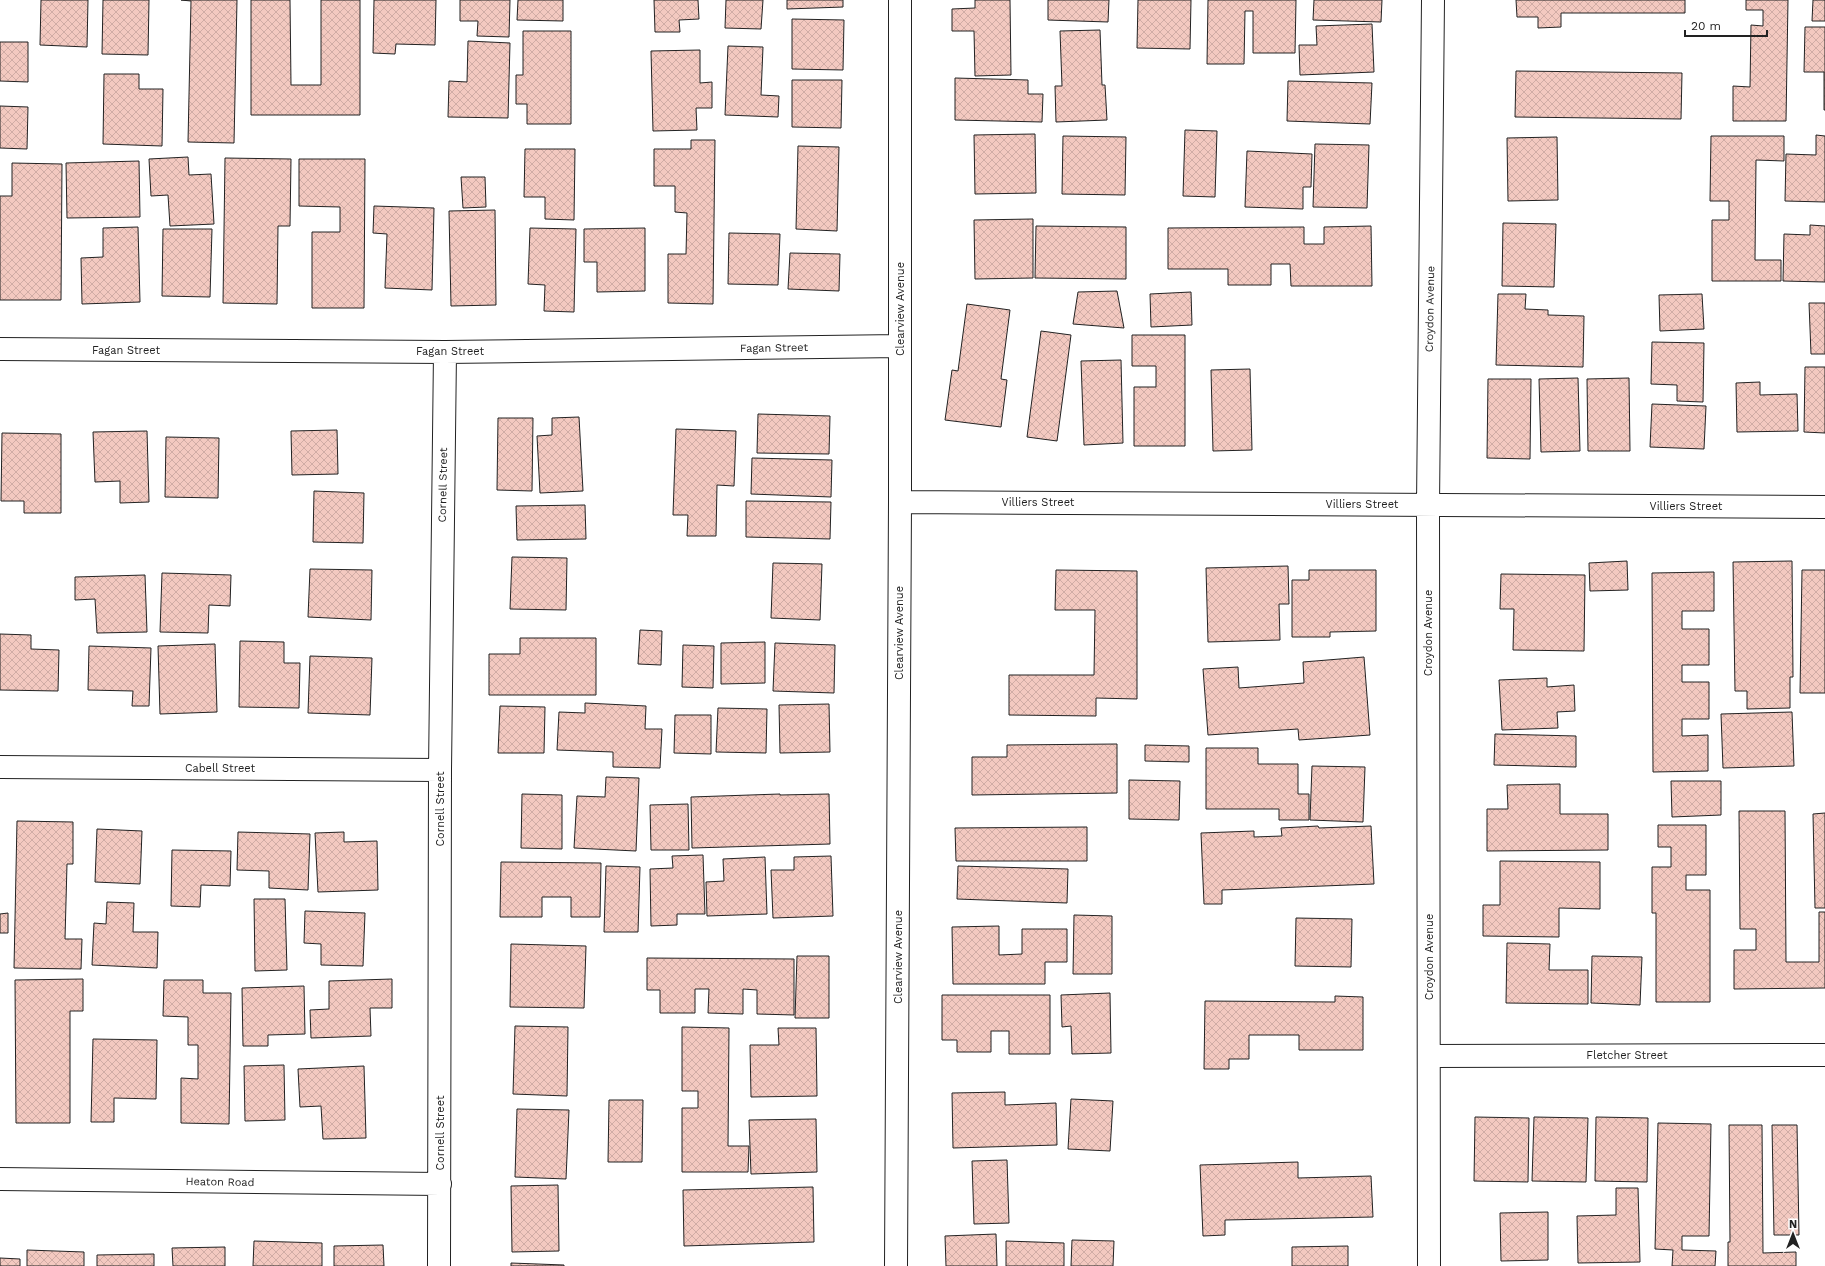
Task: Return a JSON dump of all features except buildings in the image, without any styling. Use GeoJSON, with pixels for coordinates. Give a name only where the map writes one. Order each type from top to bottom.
{"type":"FeatureCollection","features":[{"type":"Feature","properties":{"kind":"street","name":"Clearview Avenue"},"geometry":{"type":"LineString","coordinates":[[896,1266],[900,502],[900,0]]}},
{"type":"Feature","properties":{"kind":"street","name":"Croydon Avenue"},"geometry":{"type":"LineString","coordinates":[[1429,1266],[1428,505],[1434,0]]}},
{"type":"Feature","properties":{"kind":"street","name":"Fagan Street"},"geometry":{"type":"LineString","coordinates":[[0,349],[445,352],[900,346]]}},
{"type":"Feature","properties":{"kind":"street","name":"Cornell Street"},"geometry":{"type":"LineString","coordinates":[[439,1266],[440,770],[445,352]]}},
{"type":"Feature","properties":{"kind":"street","name":"Villiers Street"},"geometry":{"type":"LineString","coordinates":[[900,502],[1825,507]]}},
{"type":"Feature","properties":{"kind":"street","name":"Cabell Street"},"geometry":{"type":"LineString","coordinates":[[0,767],[440,770]]}},
{"type":"Feature","properties":{"kind":"street","name":"Fletcher Street"},"geometry":{"type":"LineString","coordinates":[[1429,1056],[1825,1055]]}},
{"type":"Feature","properties":{"kind":"street","name":"Heaton Road"},"geometry":{"type":"LineString","coordinates":[[0,1179],[440,1184]]}}]}
